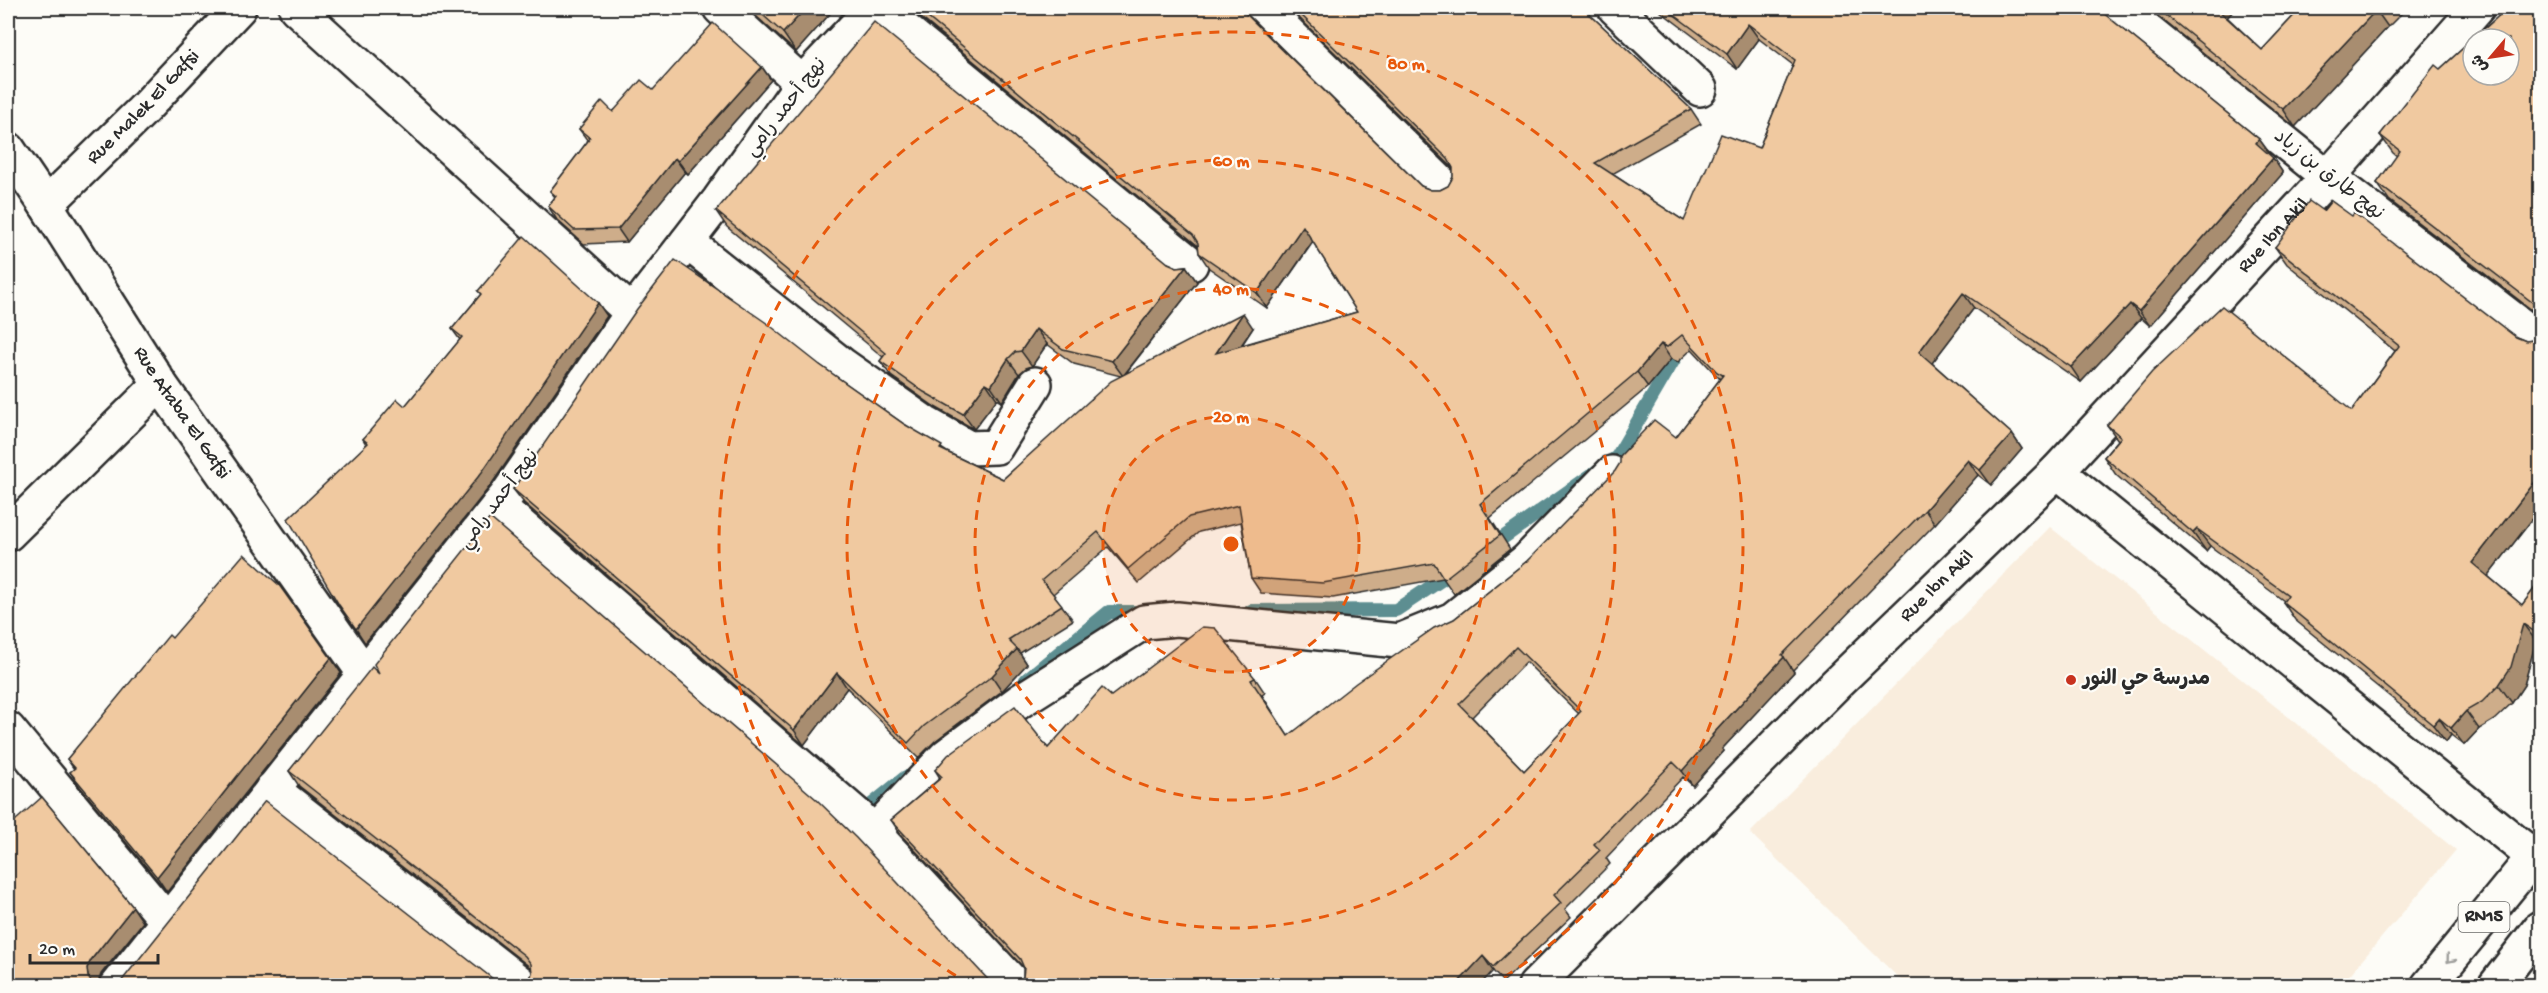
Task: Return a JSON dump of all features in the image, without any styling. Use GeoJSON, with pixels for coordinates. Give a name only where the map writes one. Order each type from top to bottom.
{"type":"FeatureCollection","features":[{"type":"Feature","properties":{"kind":"street","name":"Rue Malek El Gafsi"},"geometry":{"type":"LineString","coordinates":[[46,205],[142,111],[239,8]]}},
{"type":"Feature","properties":{"kind":"street"},"geometry":{"type":"LineString","coordinates":[[296,8],[632,313]]}},
{"type":"Feature","properties":{"kind":"street"},"geometry":{"type":"LineString","coordinates":[[720,8],[802,83]]}},
{"type":"Feature","properties":{"kind":"street","name":"نهج أحمد رامي"},"geometry":{"type":"LineString","coordinates":[[116,986],[498,506],[632,313],[687,242],[802,83],[873,8]]}},
{"type":"Feature","properties":{"kind":"street"},"geometry":{"type":"LineString","coordinates":[[879,8],[1191,264]]}},
{"type":"Feature","properties":{"kind":"street"},"geometry":{"type":"LineString","coordinates":[[1263,8],[1445,187]]}},
{"type":"Feature","properties":{"kind":"street"},"geometry":{"type":"LineString","coordinates":[[1615,8],[1700,89]]}},
{"type":"Feature","properties":{"kind":"street","name":"نهج طارق بن زياد"},"geometry":{"type":"LineString","coordinates":[[2119,8],[2328,177],[2541,340]]}},
{"type":"Feature","properties":{"kind":"street","name":"Rue Ibn Akil"},"geometry":{"type":"LineString","coordinates":[[1535,986],[1836,684],[2057,471],[2328,177],[2477,8]]}},
{"type":"Feature","properties":{"kind":"street","name":"Rue Ataba El Gafsi"},"geometry":{"type":"LineString","coordinates":[[8,149],[160,384],[364,673]]}},
{"type":"Feature","properties":{"kind":"street"},"geometry":{"type":"LineString","coordinates":[[687,242],[841,364],[925,423],[969,448],[996,447],[1035,384]]}},
{"type":"Feature","properties":{"kind":"street"},"geometry":{"type":"LineString","coordinates":[[8,534],[160,384]]}},
{"type":"Feature","properties":{"kind":"street"},"geometry":{"type":"LineString","coordinates":[[2057,471],[2538,855]]}},
{"type":"Feature","properties":{"kind":"street"},"geometry":{"type":"LineString","coordinates":[[873,833],[946,756],[1020,701],[1144,622],[1177,619],[1399,641],[1453,619],[1527,561],[1612,473]]}},
{"type":"Feature","properties":{"kind":"street"},"geometry":{"type":"LineString","coordinates":[[498,506],[858,816],[1016,986]]}},
{"type":"Feature","properties":{"kind":"street"},"geometry":{"type":"LineString","coordinates":[[8,729],[167,921]]}},
{"type":"Feature","properties":{"kind":"street"},"geometry":{"type":"LineString","coordinates":[[272,789],[524,986]]}},
{"type":"Feature","properties":{"kind":"street","name":"RN15"},"geometry":{"type":"LineString","coordinates":[[2428,986],[2538,855]]}},
{"type":"Feature","properties":{"kind":"street","name":"RN15"},"geometry":{"type":"LineString","coordinates":[[2495,986],[2541,928]]}},
{"type":"Feature","properties":{"kind":"shaded area","name":"مدرسة حي النور"},"geometry":{"type":"Polygon","coordinates":[[[2050,527],[2456,850],[2341,985],[1906,985],[1750,833],[2050,527]]]}},
{"type":"Feature","properties":{"kind":"building"},"geometry":{"type":"Polygon","coordinates":[[[755,8],[806,8],[783,33],[755,8]]]}},
{"type":"Feature","properties":{"kind":"building"},"geometry":{"type":"Polygon","coordinates":[[[916,8],[1240,8],[1421,186],[1431,190],[1440,190],[1448,186],[1453,177],[1453,168],[1448,159],[1294,8],[1583,8],[1691,109],[1595,163],[1684,221],[1721,134],[1759,148],[1795,60],[1748,24],[1727,54],[1665,8],[2097,8],[2259,139],[2256,143],[2273,158],[2139,311],[2130,304],[2071,367],[1963,293],[1919,352],[2012,434],[1980,470],[1968,460],[1925,510],[1782,655],[1784,657],[1682,771],[1673,762],[1594,844],[1600,850],[1554,895],[1561,903],[1493,967],[1483,956],[1455,986],[1017,986],[1023,977],[1024,968],[1020,959],[891,820],[942,777],[935,770],[948,755],[1015,706],[1048,748],[1102,688],[1111,696],[1202,627],[1215,628],[1255,678],[1251,680],[1288,736],[1356,683],[1434,628],[1454,619],[1527,561],[1615,471],[1620,463],[1620,456],[1654,420],[1676,437],[1723,375],[1717,372],[1682,335],[1667,347],[1661,344],[1637,372],[1480,504],[1500,535],[1444,579],[1434,563],[1323,583],[1251,578],[1239,505],[1189,517],[1128,569],[1098,532],[1042,580],[1062,605],[1008,640],[1017,649],[992,676],[924,726],[908,743],[837,673],[794,730],[513,489],[637,309],[675,260],[768,324],[820,365],[904,424],[942,446],[940,449],[1003,479],[1111,381],[1243,313],[1216,353],[1357,312],[1303,226],[1257,293],[1199,253],[1198,243],[1193,235],[916,8]],[[1516,647],[1459,704],[1524,771],[1581,711],[1516,647]]]}},
{"type":"Feature","properties":{"kind":"building"},"geometry":{"type":"Polygon","coordinates":[[[2157,8],[2216,8],[2262,50],[2301,8],[2378,8],[2283,109],[2157,8]]]}},
{"type":"Feature","properties":{"kind":"building"},"geometry":{"type":"Polygon","coordinates":[[[2500,8],[2541,8],[2541,309],[2377,183],[2400,151],[2380,135],[2435,65],[2440,69],[2461,50],[2461,87],[2521,87],[2521,27],[2486,27],[2504,11],[2500,8]]]}},
{"type":"Feature","properties":{"kind":"building"},"geometry":{"type":"Polygon","coordinates":[[[874,22],[1168,263],[1177,267],[1186,266],[1112,361],[1063,349],[1036,329],[1021,351],[1015,352],[1008,359],[991,386],[986,383],[963,414],[924,392],[880,361],[886,353],[716,211],[874,22]]]}},
{"type":"Feature","properties":{"kind":"building"},"geometry":{"type":"Polygon","coordinates":[[[713,23],[762,67],[678,161],[675,158],[618,229],[574,230],[548,206],[556,196],[550,191],[590,138],[579,129],[602,101],[613,112],[641,80],[653,90],[713,23]]]}},
{"type":"Feature","properties":{"kind":"building"},"geometry":{"type":"Polygon","coordinates":[[[2309,201],[2323,211],[2331,201],[2352,216],[2354,213],[2516,337],[2526,341],[2534,340],[2541,335],[2541,474],[2472,563],[2522,605],[2541,580],[2541,636],[2523,624],[2511,667],[2499,685],[2482,702],[2466,711],[2451,728],[2439,718],[2433,725],[2283,602],[2288,595],[2197,529],[2193,533],[2104,457],[2121,437],[2107,425],[2152,372],[2222,306],[2352,411],[2399,346],[2275,247],[2309,201]]]}},
{"type":"Feature","properties":{"kind":"building"},"geometry":{"type":"Polygon","coordinates":[[[524,236],[598,303],[482,472],[356,629],[339,605],[288,519],[368,443],[363,439],[397,399],[405,406],[462,337],[452,329],[481,294],[478,291],[524,236]]]}},
{"type":"Feature","properties":{"kind":"building"},"geometry":{"type":"Polygon","coordinates":[[[490,518],[816,799],[856,838],[994,986],[525,986],[532,973],[531,964],[525,956],[289,771],[372,667],[379,674],[374,664],[490,518]]]}},
{"type":"Feature","properties":{"kind":"building"},"geometry":{"type":"Polygon","coordinates":[[[244,554],[279,585],[331,658],[157,877],[70,772],[75,768],[67,759],[169,635],[172,638],[244,554]]]}},
{"type":"Feature","properties":{"kind":"building"},"geometry":{"type":"Polygon","coordinates":[[[42,797],[133,907],[87,968],[88,977],[94,986],[8,986],[8,827],[42,797]]]}},
{"type":"Feature","properties":{"kind":"building"},"geometry":{"type":"Polygon","coordinates":[[[265,801],[502,986],[117,986],[265,801]]]}},
{"type":"Feature","properties":{"kind":"waterway"},"geometry":{"type":"LineString","coordinates":[[1490,547],[1617,457],[1683,344]]}},
{"type":"Feature","properties":{"kind":"waterway"},"geometry":{"type":"LineString","coordinates":[[1251,611],[1396,610],[1459,568]]}},
{"type":"Feature","properties":{"kind":"waterway"},"geometry":{"type":"LineString","coordinates":[[1026,680],[1109,612],[1145,612]]}},
{"type":"Feature","properties":{"kind":"waterway"},"geometry":{"type":"LineString","coordinates":[[835,844],[858,816],[906,777]]}},
{"type":"Feature","properties":{"kind":"place","name":"مدرسة حي النور"},"geometry":{"type":"Point","coordinates":[2071,680]}}]}
